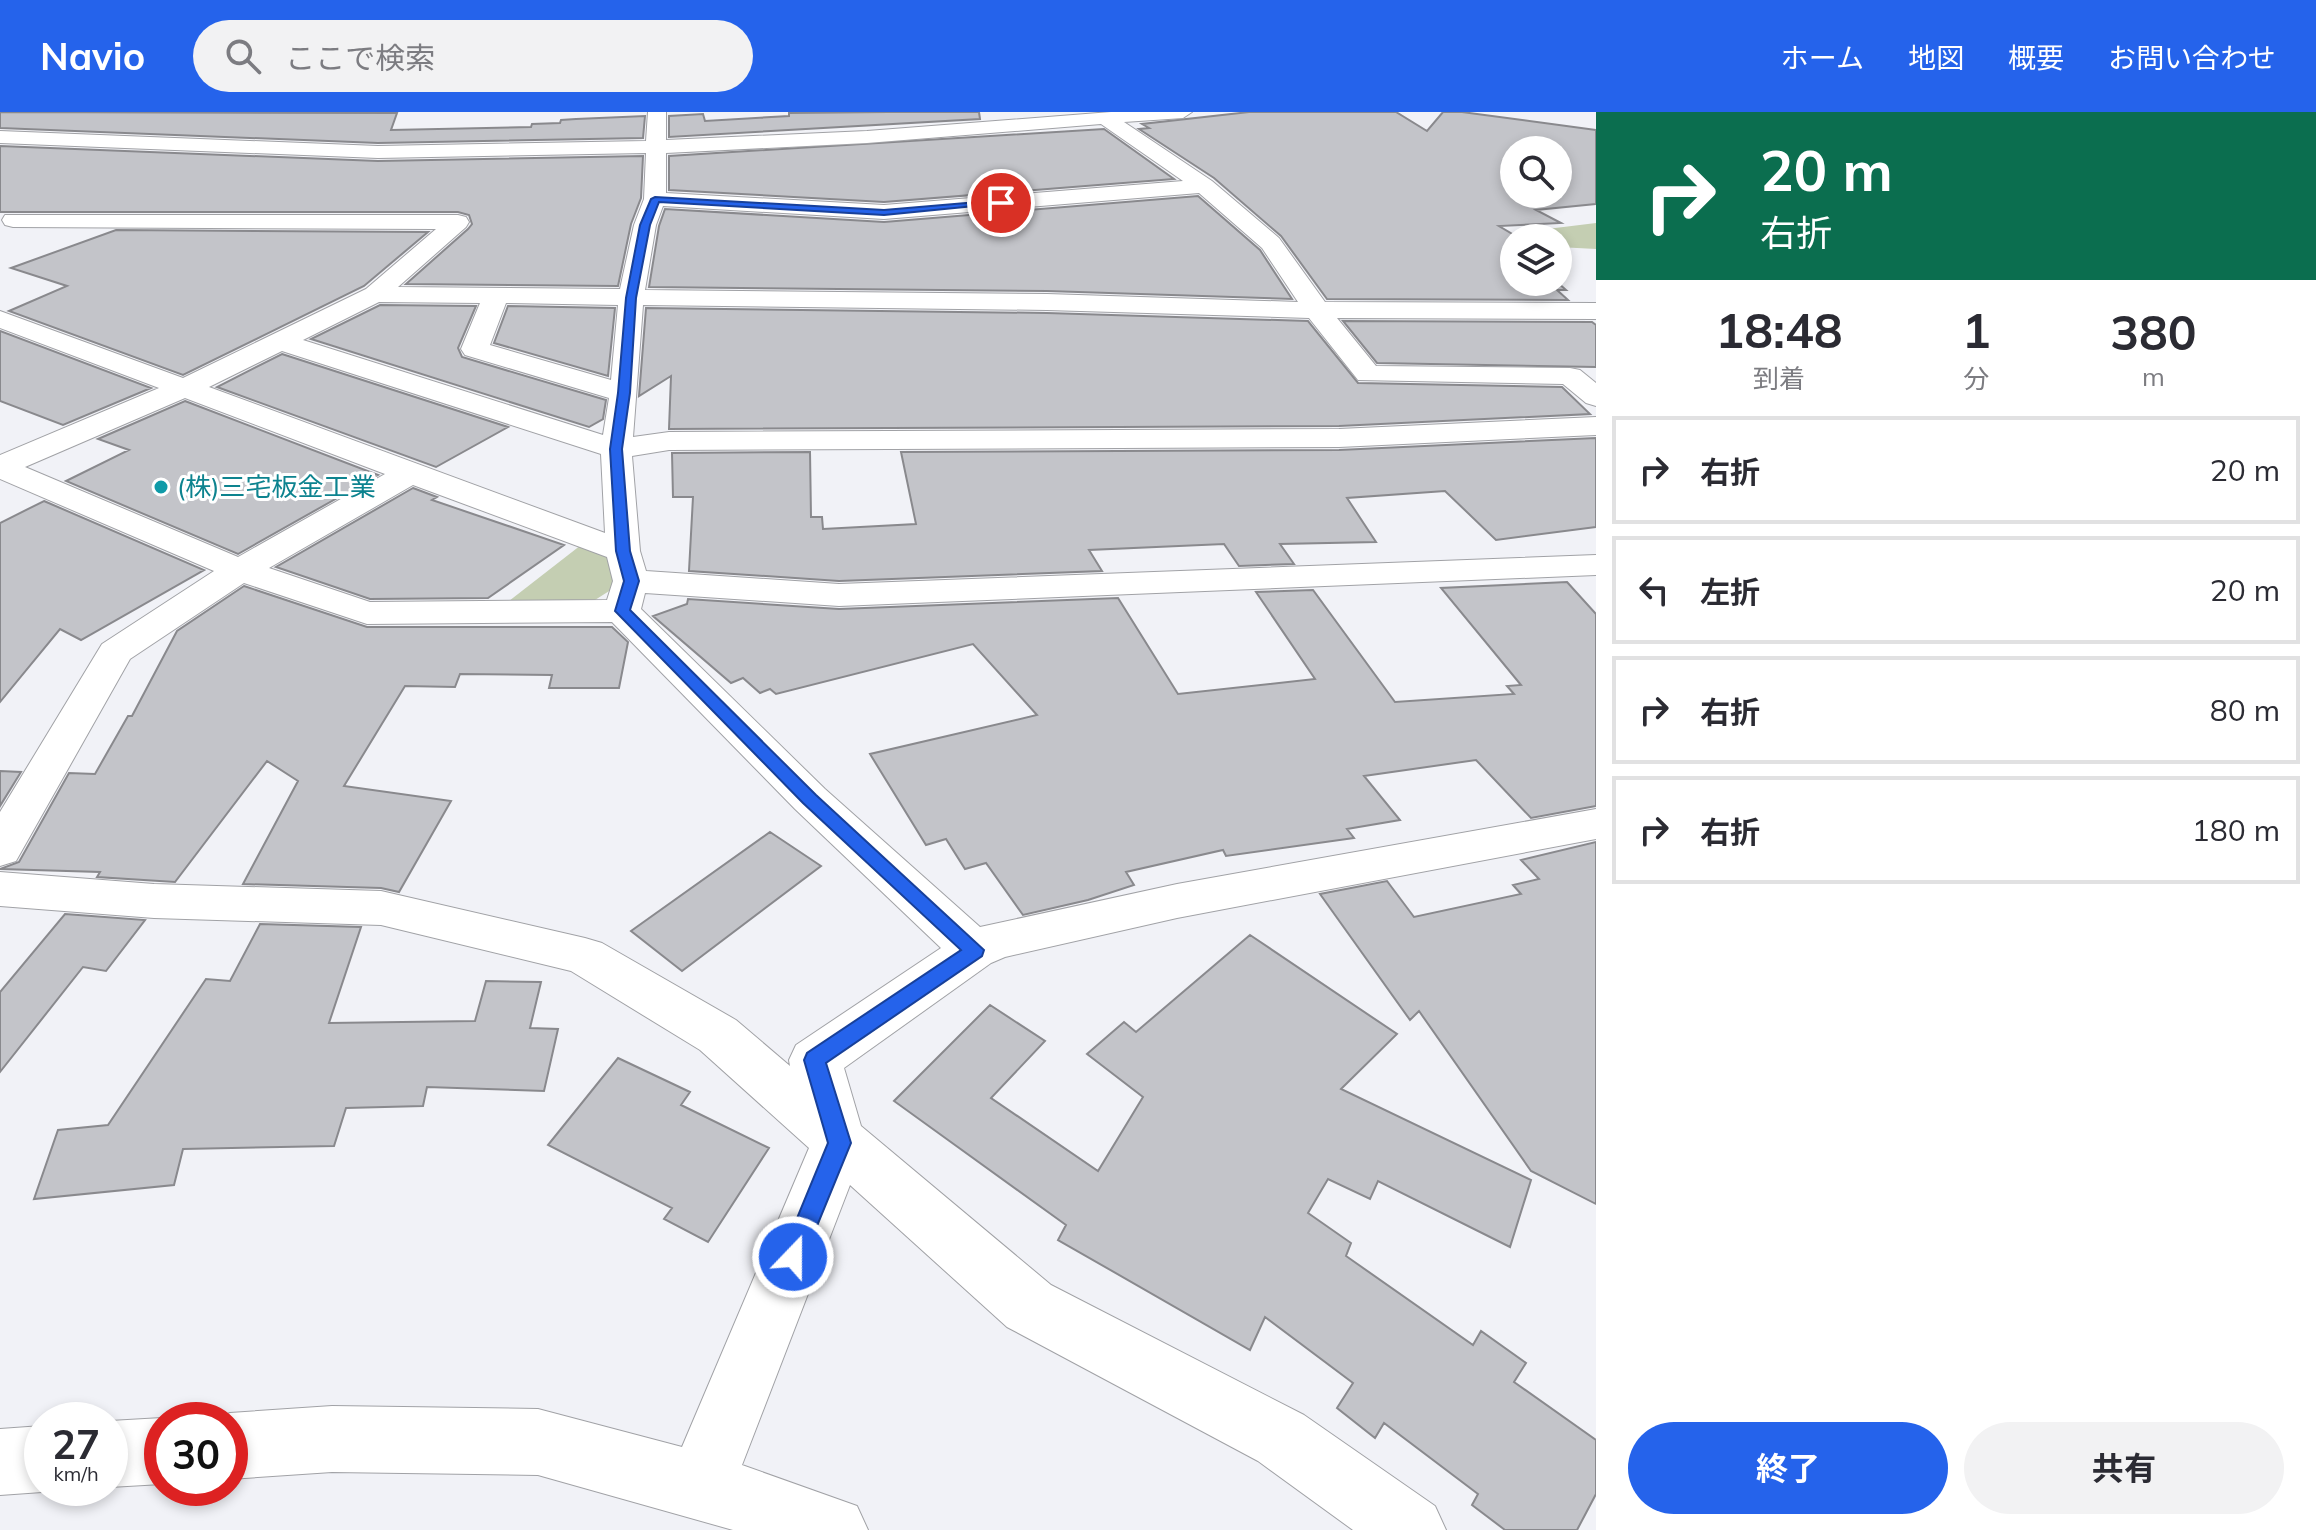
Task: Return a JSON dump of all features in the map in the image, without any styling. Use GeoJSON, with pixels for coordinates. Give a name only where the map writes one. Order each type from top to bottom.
{"type":"FeatureCollection","features":[{"type":"Feature","properties":{"kind":"street"},"geometry":{"type":"LineString","coordinates":[[625,581],[616,449],[624,393],[631,298],[645,225],[655,199],[657,112]]}},
{"type":"Feature","properties":{"kind":"street"},"geometry":{"type":"LineString","coordinates":[[0,137],[128,134],[378,152],[655,147],[867,137],[1183,112]]}},
{"type":"Feature","properties":{"kind":"street"},"geometry":{"type":"LineString","coordinates":[[1106,119],[1204,186],[1271,243],[1317,310],[1368,374],[1570,376],[1596,397]]}},
{"type":"Feature","properties":{"kind":"street"},"geometry":{"type":"LineString","coordinates":[[655,199],[884,212],[1204,186]]}},
{"type":"Feature","properties":{"kind":"street"},"geometry":{"type":"LineString","coordinates":[[0,467],[185,388],[375,294],[458,222],[13,220]]}},
{"type":"Feature","properties":{"kind":"street"},"geometry":{"type":"LineString","coordinates":[[375,294],[1047,302],[1317,310],[1596,311]]}},
{"type":"Feature","properties":{"kind":"street"},"geometry":{"type":"LineString","coordinates":[[496,296],[475,349],[624,393]]}},
{"type":"Feature","properties":{"kind":"street"},"geometry":{"type":"LineString","coordinates":[[0,319],[409,474],[625,581],[810,799],[974,950]]}},
{"type":"Feature","properties":{"kind":"street"},"geometry":{"type":"LineString","coordinates":[[282,342],[616,449],[669,441],[1339,438],[1596,426]]}},
{"type":"Feature","properties":{"kind":"street"},"geometry":{"type":"LineString","coordinates":[[0,467],[240,570],[367,613],[625,581],[839,595],[1596,565]]}},
{"type":"Feature","properties":{"kind":"street"},"geometry":{"type":"LineString","coordinates":[[0,850],[115,652],[240,570],[409,474]]}},
{"type":"Feature","properties":{"kind":"street"},"geometry":{"type":"LineString","coordinates":[[700,1485],[839,1143],[815,1060],[974,950],[995,941],[1177,901],[1596,824]]}},
{"type":"Feature","properties":{"kind":"street"},"geometry":{"type":"LineString","coordinates":[[0,889],[154,901],[381,908],[585,956],[718,1035],[1029,1306],[1281,1438],[1411,1530]]}},
{"type":"Feature","properties":{"kind":"street"},"geometry":{"type":"LineString","coordinates":[[248,1445],[332,1439],[538,1442],[700,1485],[833,1530]]}},
{"type":"Feature","properties":{"kind":"street"},"geometry":{"type":"LineString","coordinates":[[0,1462],[24,1460]]}},
{"type":"Feature","properties":{"kind":"green space"},"geometry":{"type":"Polygon","coordinates":[[[1596,223],[1596,249],[1572,248],[1572,226],[1596,223]]]}},
{"type":"Feature","properties":{"kind":"green space"},"geometry":{"type":"Polygon","coordinates":[[[581,545],[613,560],[617,586],[595,600],[509,601],[581,545]]]}},
{"type":"Feature","properties":{"kind":"building"},"geometry":{"type":"Polygon","coordinates":[[[0,112],[397,113],[391,130],[531,127],[532,124],[560,123],[561,120],[645,116],[643,138],[378,143],[0,128],[0,112]]]}},
{"type":"Feature","properties":{"kind":"building"},"geometry":{"type":"Polygon","coordinates":[[[979,112],[980,119],[669,137],[669,116],[703,114],[705,121],[789,116],[789,113],[979,112]]]}},
{"type":"Feature","properties":{"kind":"building"},"geometry":{"type":"Polygon","coordinates":[[[1249,112],[1396,112],[1427,131],[1443,112],[1462,112],[1596,130],[1596,204],[1572,206],[1572,136],[1500,136],[1500,208],[1556,208],[1536,210],[1561,223],[1500,224],[1500,296],[1564,296],[1568,300],[1327,299],[1281,236],[1214,178],[1139,129],[1149,128],[1142,124],[1249,112]]]}},
{"type":"Feature","properties":{"kind":"building"},"geometry":{"type":"Polygon","coordinates":[[[1104,129],[1174,179],[884,202],[669,190],[669,156],[1104,129]]]}},
{"type":"Feature","properties":{"kind":"building"},"geometry":{"type":"Polygon","coordinates":[[[0,146],[378,161],[643,156],[641,198],[631,224],[618,286],[406,284],[468,229],[472,224],[469,215],[458,212],[0,212],[0,146]]]}},
{"type":"Feature","properties":{"kind":"building"},"geometry":{"type":"Polygon","coordinates":[[[1198,196],[1260,250],[1292,299],[1047,291],[649,287],[659,226],[665,209],[884,222],[1198,196]]]}},
{"type":"Feature","properties":{"kind":"building"},"geometry":{"type":"Polygon","coordinates":[[[116,230],[428,232],[364,286],[183,375],[9,311],[67,286],[11,268],[116,230]]]}},
{"type":"Feature","properties":{"kind":"building"},"geometry":{"type":"Polygon","coordinates":[[[380,305],[476,306],[458,348],[462,357],[606,400],[603,419],[589,427],[311,339],[380,305]]]}},
{"type":"Feature","properties":{"kind":"building"},"geometry":{"type":"Polygon","coordinates":[[[508,306],[615,308],[608,376],[494,343],[508,306]]]}},
{"type":"Feature","properties":{"kind":"building"},"geometry":{"type":"Polygon","coordinates":[[[646,308],[1047,313],[1308,321],[1358,383],[1562,387],[1590,414],[1339,426],[669,429],[671,376],[639,396],[646,308]]]}},
{"type":"Feature","properties":{"kind":"building"},"geometry":{"type":"Polygon","coordinates":[[[1343,321],[1592,322],[1596,325],[1596,367],[1377,363],[1343,321]]]}},
{"type":"Feature","properties":{"kind":"building"},"geometry":{"type":"Polygon","coordinates":[[[0,331],[151,388],[63,425],[0,401],[0,331]]]}},
{"type":"Feature","properties":{"kind":"building"},"geometry":{"type":"Polygon","coordinates":[[[282,354],[508,427],[436,467],[217,387],[282,354]]]}},
{"type":"Feature","properties":{"kind":"building"},"geometry":{"type":"Polygon","coordinates":[[[185,401],[378,475],[238,554],[66,481],[129,450],[98,439],[185,401]]]}},
{"type":"Feature","properties":{"kind":"building"},"geometry":{"type":"Polygon","coordinates":[[[1596,438],[1596,527],[1496,540],[1445,491],[1347,498],[1376,542],[1280,544],[1294,564],[1239,566],[1224,544],[1089,550],[1102,571],[839,581],[689,571],[693,497],[673,497],[672,453],[810,452],[811,517],[822,517],[823,529],[916,524],[901,452],[1339,450],[1596,438]]]}},
{"type":"Feature","properties":{"kind":"building"},"geometry":{"type":"Polygon","coordinates":[[[413,488],[437,497],[432,500],[564,545],[488,598],[370,599],[276,567],[413,488]]]}},
{"type":"Feature","properties":{"kind":"building"},"geometry":{"type":"Polygon","coordinates":[[[44,501],[204,570],[81,640],[60,629],[0,702],[0,523],[44,501]]]}},
{"type":"Feature","properties":{"kind":"building"},"geometry":{"type":"Polygon","coordinates":[[[1567,582],[1596,614],[1596,806],[1531,818],[1476,760],[1364,776],[1400,820],[1347,829],[1354,838],[1226,856],[1223,850],[1126,872],[1134,885],[1088,900],[1023,915],[986,863],[965,869],[946,839],[926,845],[870,754],[1037,715],[973,644],[776,694],[770,689],[760,693],[743,678],[731,683],[653,616],[687,604],[688,599],[839,609],[1118,598],[1178,694],[1315,679],[1256,592],[1313,590],[1395,702],[1514,694],[1507,686],[1521,685],[1441,588],[1567,582]]]}},
{"type":"Feature","properties":{"kind":"building"},"geometry":{"type":"Polygon","coordinates":[[[244,586],[367,627],[612,627],[628,642],[619,688],[549,688],[552,675],[460,674],[455,687],[405,686],[344,786],[451,801],[399,892],[381,888],[243,884],[298,781],[267,761],[175,882],[97,877],[100,872],[0,869],[19,862],[69,773],[95,774],[128,716],[132,716],[177,631],[244,586]]]}},
{"type":"Feature","properties":{"kind":"building"},"geometry":{"type":"Polygon","coordinates":[[[0,771],[21,772],[0,806],[0,771]]]}},
{"type":"Feature","properties":{"kind":"building"},"geometry":{"type":"Polygon","coordinates":[[[770,832],[821,866],[682,971],[631,931],[770,832]]]}},
{"type":"Feature","properties":{"kind":"building"},"geometry":{"type":"Polygon","coordinates":[[[1596,842],[1596,1204],[1531,1171],[1419,1011],[1410,1020],[1320,894],[1387,881],[1414,917],[1521,894],[1513,885],[1539,879],[1521,860],[1596,842]]]}},
{"type":"Feature","properties":{"kind":"building"},"geometry":{"type":"Polygon","coordinates":[[[65,914],[145,920],[106,971],[83,967],[0,1072],[0,992],[65,914]]]}},
{"type":"Feature","properties":{"kind":"building"},"geometry":{"type":"Polygon","coordinates":[[[260,924],[361,927],[329,1023],[475,1021],[486,981],[541,982],[530,1028],[558,1029],[544,1091],[427,1087],[423,1106],[346,1108],[334,1146],[183,1149],[174,1185],[34,1199],[58,1130],[108,1125],[206,979],[230,981],[260,924]]]}},
{"type":"Feature","properties":{"kind":"building"},"geometry":{"type":"Polygon","coordinates":[[[1250,935],[1397,1034],[1341,1089],[1531,1180],[1510,1247],[1378,1181],[1370,1199],[1328,1179],[1308,1213],[1351,1243],[1346,1256],[1473,1345],[1481,1331],[1526,1363],[1514,1382],[1596,1440],[1596,1494],[1577,1530],[1505,1530],[1472,1505],[1478,1494],[1384,1423],[1375,1438],[1337,1408],[1353,1383],[1265,1317],[1250,1350],[1058,1240],[1066,1225],[894,1101],[990,1005],[1045,1041],[991,1098],[1098,1171],[1143,1097],[1087,1054],[1124,1022],[1136,1032],[1250,935]]]}},
{"type":"Feature","properties":{"kind":"building"},"geometry":{"type":"Polygon","coordinates":[[[618,1058],[690,1092],[681,1105],[769,1148],[708,1242],[664,1219],[672,1208],[548,1145],[618,1058]]]}},
{"type":"Feature","properties":{"kind":"place","name":"(株)三宅板金工業"},"geometry":{"type":"Point","coordinates":[161,487]}},
{"type":"Feature","properties":{"kind":"route"},"geometry":{"type":"LineString","coordinates":[[793,1257],[839,1143],[815,1060],[974,950],[810,799],[622,611],[631,581],[623,551],[616,449],[624,393],[631,298],[645,225],[655,199],[884,212],[1001,203]]}}]}
